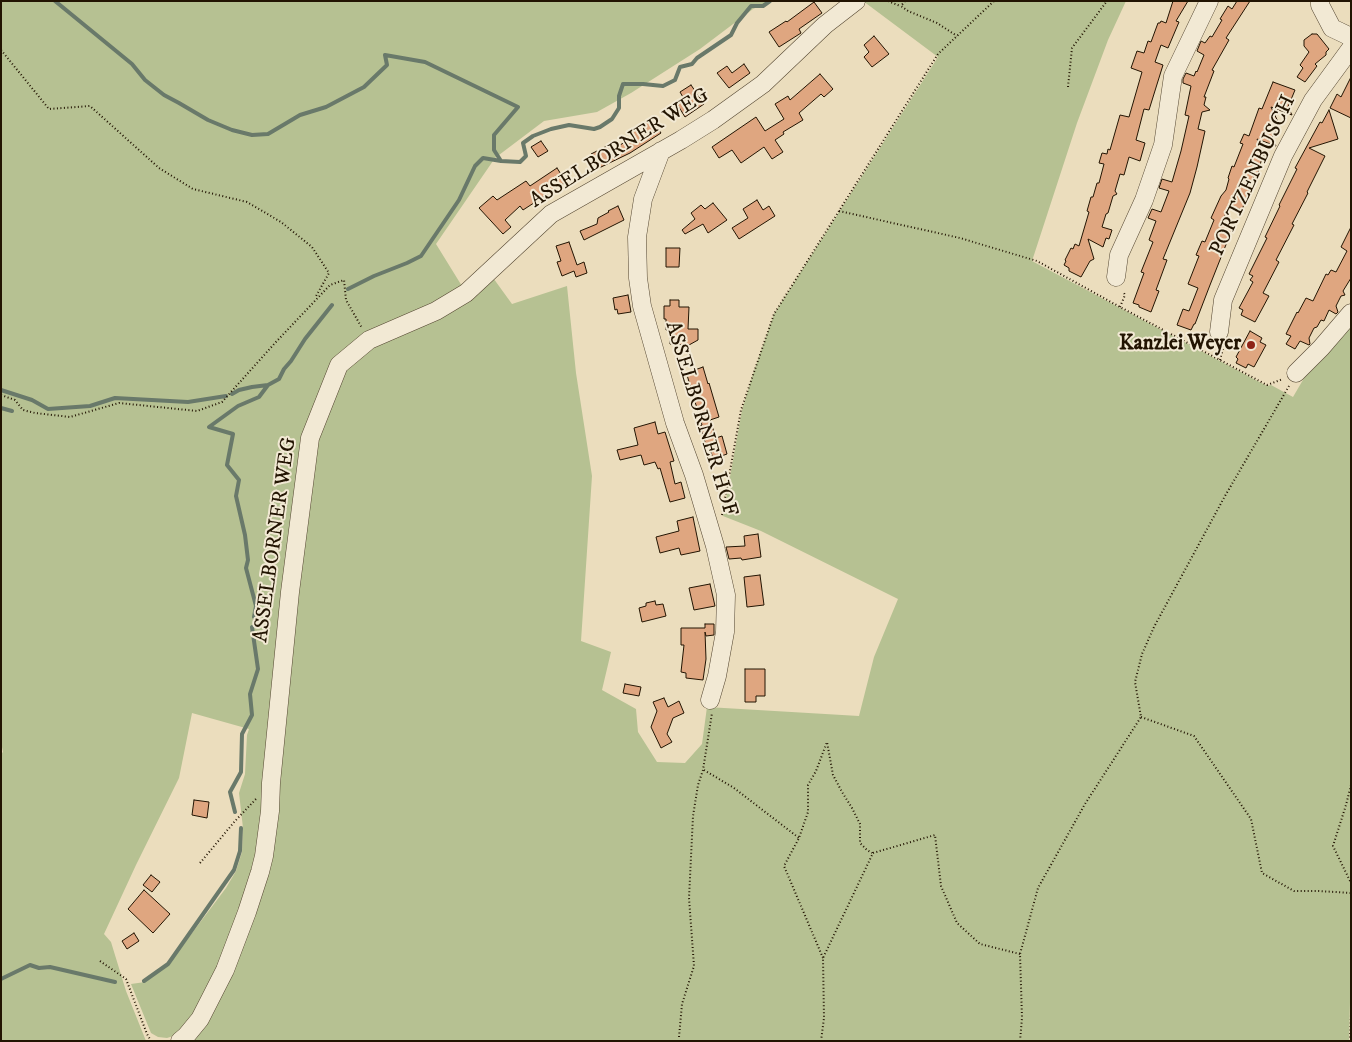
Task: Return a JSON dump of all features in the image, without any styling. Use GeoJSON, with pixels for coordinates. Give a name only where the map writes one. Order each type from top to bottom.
{"type":"FeatureCollection","features":[{"type":"Feature","properties":{"kind":"street","name":"ASSELBORNER WEG"},"geometry":{"type":"LineString","coordinates":[[180,1041],[200,1019],[225,970],[247,912],[264,856],[270,811],[271,783],[290,592],[310,438],[339,366],[369,340],[436,311],[466,293],[551,214],[713,120],[763,84],[825,25],[856,1]]}},
{"type":"Feature","properties":{"kind":"street"},"geometry":{"type":"LineString","coordinates":[[1116,277],[1118,255],[1144,200],[1163,145],[1173,76],[1209,1]]}},
{"type":"Feature","properties":{"kind":"street"},"geometry":{"type":"LineString","coordinates":[[1320,1],[1320,5],[1332,28],[1351,37]]}},
{"type":"Feature","properties":{"kind":"street","name":"PORTZENBUSCH"},"geometry":{"type":"LineString","coordinates":[[1219,332],[1223,300],[1283,156],[1313,100],[1351,48]]}},
{"type":"Feature","properties":{"kind":"street","name":"ASSELBORNER HOF"},"geometry":{"type":"LineString","coordinates":[[660,151],[643,199],[637,237],[638,278],[642,306],[675,423],[694,474],[715,546],[726,595],[725,632],[717,676],[710,700]]}},
{"type":"Feature","properties":{"kind":"street"},"geometry":{"type":"LineString","coordinates":[[1296,373],[1321,348],[1351,313]]}},
{"type":"Feature","properties":{"kind":"path"},"geometry":{"type":"LineString","coordinates":[[888,1],[937,23],[957,36]]}},
{"type":"Feature","properties":{"kind":"path"},"geometry":{"type":"LineString","coordinates":[[901,6],[907,1]]}},
{"type":"Feature","properties":{"kind":"path"},"geometry":{"type":"LineString","coordinates":[[723,507],[741,410],[774,314],[938,54],[994,1]]}},
{"type":"Feature","properties":{"kind":"path"},"geometry":{"type":"LineString","coordinates":[[1068,87],[1072,48],[1107,1]]}},
{"type":"Feature","properties":{"kind":"path"},"geometry":{"type":"LineString","coordinates":[[1,50],[49,109],[90,106],[159,168],[193,189],[247,202],[281,222],[312,247],[329,273],[313,302]]}},
{"type":"Feature","properties":{"kind":"path"},"geometry":{"type":"LineString","coordinates":[[839,211],[960,238],[1038,260],[1120,307],[1267,385],[1296,373]]}},
{"type":"Feature","properties":{"kind":"path"},"geometry":{"type":"LineString","coordinates":[[1116,277],[1125,295],[1120,307]]}},
{"type":"Feature","properties":{"kind":"path"},"geometry":{"type":"LineString","coordinates":[[1,395],[15,400],[23,410],[35,414],[70,417],[119,402],[197,411],[222,402],[330,285],[344,280],[346,300],[369,340]]}},
{"type":"Feature","properties":{"kind":"path"},"geometry":{"type":"LineString","coordinates":[[1020,1041],[1022,1018],[1020,954],[1038,888],[1085,804],[1141,717],[1135,682],[1142,654],[1154,627],[1225,496],[1296,373]]}},
{"type":"Feature","properties":{"kind":"path"},"geometry":{"type":"LineString","coordinates":[[679,1037],[682,1004],[694,966],[689,898],[690,854],[698,785],[704,770],[713,716],[710,700]]}},
{"type":"Feature","properties":{"kind":"path"},"geometry":{"type":"LineString","coordinates":[[1141,717],[1194,736],[1251,819],[1262,873],[1294,891],[1319,890],[1351,893]]}},
{"type":"Feature","properties":{"kind":"path"},"geometry":{"type":"LineString","coordinates":[[821,1041],[824,1018],[823,958],[784,866],[799,838],[808,812],[808,785],[816,771],[827,742],[833,775],[860,824],[860,843],[873,853],[935,835],[941,886],[957,923],[980,944],[1020,954]]}},
{"type":"Feature","properties":{"kind":"path"},"geometry":{"type":"LineString","coordinates":[[704,770],[734,788],[799,838]]}},
{"type":"Feature","properties":{"kind":"path"},"geometry":{"type":"LineString","coordinates":[[200,863],[235,821],[271,783]]}},
{"type":"Feature","properties":{"kind":"path"},"geometry":{"type":"LineString","coordinates":[[1351,785],[1333,846],[1351,883]]}},
{"type":"Feature","properties":{"kind":"path"},"geometry":{"type":"LineString","coordinates":[[823,958],[873,853]]}},
{"type":"Feature","properties":{"kind":"path"},"geometry":{"type":"LineString","coordinates":[[100,961],[126,979],[147,1034],[152,1041]]}},
{"type":"Feature","properties":{"kind":"path"},"geometry":{"type":"LineString","coordinates":[[1350,1041],[1351,1014]]}},
{"type":"Feature","properties":{"kind":"green space"},"geometry":{"type":"Polygon","coordinates":[[[1,1],[771,1],[753,9],[700,49],[631,93],[597,112],[544,121],[495,158],[436,244],[465,291],[337,365],[308,438],[261,854],[222,964],[182,1033],[167,1038],[158,1037],[151,1033],[131,984],[145,982],[168,965],[226,888],[236,871],[242,852],[243,828],[239,793],[245,774],[249,729],[192,713],[179,778],[104,934],[111,942],[126,991],[146,1041],[1,1041],[1,754],[3,752],[1,742],[1,1]]]}},
{"type":"Feature","properties":{"kind":"green space"},"geometry":{"type":"Polygon","coordinates":[[[863,1],[1126,1],[1108,40],[1077,123],[1032,261],[1267,386],[1271,385],[1293,397],[1321,349],[1351,312],[1351,964],[1349,1041],[187,1041],[252,912],[313,440],[340,368],[491,275],[512,304],[567,286],[576,373],[592,476],[581,641],[611,652],[602,690],[636,709],[638,732],[657,762],[685,763],[702,744],[707,707],[859,716],[874,657],[898,599],[761,531],[723,516],[742,410],[774,314],[938,57],[863,1]]]}},
{"type":"Feature","properties":{"kind":"building"},"geometry":{"type":"Polygon","coordinates":[[[1173,1],[1188,1],[1176,21],[1179,22],[1168,48],[1161,45],[1155,62],[1163,65],[1149,110],[1144,109],[1136,140],[1145,143],[1140,161],[1129,157],[1124,175],[1120,174],[1115,191],[1117,194],[1113,196],[1102,227],[1112,230],[1109,239],[1106,238],[1103,247],[1088,239],[1094,259],[1090,261],[1081,277],[1069,271],[1069,268],[1064,265],[1065,260],[1075,244],[1079,246],[1089,212],[1087,211],[1091,197],[1093,197],[1097,183],[1099,183],[1104,164],[1099,163],[1102,153],[1107,154],[1108,149],[1110,150],[1120,115],[1129,117],[1142,72],[1131,68],[1137,51],[1144,53],[1148,41],[1151,42],[1158,23],[1161,21],[1166,23],[1173,1]]]}},
{"type":"Feature","properties":{"kind":"building"},"geometry":{"type":"Polygon","coordinates":[[[1237,1],[1250,1],[1226,38],[1229,40],[1212,70],[1214,71],[1204,97],[1206,97],[1204,105],[1210,110],[1202,112],[1198,129],[1205,131],[1197,167],[1190,193],[1163,259],[1167,260],[1156,290],[1159,291],[1151,312],[1133,303],[1144,273],[1141,272],[1153,242],[1149,240],[1156,221],[1148,218],[1152,209],[1161,212],[1169,191],[1159,188],[1162,179],[1172,182],[1189,116],[1185,115],[1191,86],[1183,83],[1183,79],[1186,73],[1194,76],[1197,72],[1204,55],[1197,51],[1201,41],[1205,43],[1210,36],[1212,37],[1228,6],[1232,9],[1237,1]]]}},
{"type":"Feature","properties":{"kind":"building"},"geometry":{"type":"Polygon","coordinates":[[[814,2],[822,13],[799,29],[801,33],[779,47],[769,32],[787,22],[814,2]]]}},
{"type":"Feature","properties":{"kind":"building"},"geometry":{"type":"Polygon","coordinates":[[[1312,34],[1317,34],[1329,49],[1326,55],[1315,64],[1317,66],[1305,82],[1297,77],[1303,68],[1300,65],[1309,52],[1304,46],[1304,40],[1312,34]]]}},
{"type":"Feature","properties":{"kind":"building"},"geometry":{"type":"Polygon","coordinates":[[[874,36],[889,54],[872,67],[864,57],[869,52],[864,45],[874,36]]]}},
{"type":"Feature","properties":{"kind":"building"},"geometry":{"type":"Polygon","coordinates":[[[744,64],[750,73],[729,88],[717,73],[727,66],[732,73],[744,64]]]}},
{"type":"Feature","properties":{"kind":"building"},"geometry":{"type":"Polygon","coordinates":[[[820,74],[833,89],[824,97],[821,94],[799,113],[803,120],[783,132],[784,134],[775,140],[783,152],[772,159],[764,147],[741,163],[732,150],[719,158],[712,147],[756,117],[765,131],[784,119],[775,104],[788,96],[790,100],[820,74]]]}},
{"type":"Feature","properties":{"kind":"building"},"geometry":{"type":"Polygon","coordinates":[[[1351,77],[1351,118],[1330,108],[1337,94],[1341,97],[1351,77]]]}},
{"type":"Feature","properties":{"kind":"building"},"geometry":{"type":"Polygon","coordinates":[[[1273,82],[1295,90],[1288,107],[1292,115],[1271,107],[1280,126],[1277,127],[1272,138],[1276,146],[1257,139],[1265,158],[1262,159],[1258,170],[1259,173],[1255,175],[1249,186],[1242,210],[1229,205],[1222,223],[1233,227],[1195,324],[1191,330],[1177,325],[1183,309],[1189,311],[1198,288],[1188,284],[1199,256],[1196,255],[1202,241],[1205,242],[1214,220],[1211,218],[1221,196],[1226,190],[1232,166],[1234,167],[1243,144],[1240,143],[1244,134],[1249,136],[1259,108],[1262,109],[1273,82]]]}},
{"type":"Feature","properties":{"kind":"building"},"geometry":{"type":"Polygon","coordinates":[[[691,85],[704,104],[685,117],[677,104],[684,99],[680,92],[691,85]]]}},
{"type":"Feature","properties":{"kind":"building"},"geometry":{"type":"Polygon","coordinates":[[[1329,110],[1338,139],[1309,148],[1325,156],[1276,260],[1279,262],[1263,293],[1269,296],[1255,322],[1241,315],[1243,310],[1239,308],[1253,282],[1250,280],[1253,276],[1249,274],[1297,169],[1295,168],[1320,122],[1322,123],[1329,110]]]}},
{"type":"Feature","properties":{"kind":"building"},"geometry":{"type":"Polygon","coordinates":[[[651,119],[661,133],[630,153],[599,168],[591,154],[609,145],[612,150],[633,137],[631,133],[651,119]]]}},
{"type":"Feature","properties":{"kind":"building"},"geometry":{"type":"Polygon","coordinates":[[[541,141],[548,151],[538,157],[531,147],[541,141]]]}},
{"type":"Feature","properties":{"kind":"building"},"geometry":{"type":"Polygon","coordinates":[[[557,168],[566,182],[523,210],[520,206],[505,220],[511,227],[503,234],[479,208],[493,196],[497,200],[526,181],[530,186],[557,168]]]}},
{"type":"Feature","properties":{"kind":"building"},"geometry":{"type":"Polygon","coordinates":[[[757,200],[763,210],[769,206],[775,216],[739,239],[732,228],[748,218],[743,209],[757,200]]]}},
{"type":"Feature","properties":{"kind":"building"},"geometry":{"type":"Polygon","coordinates":[[[713,203],[727,220],[708,233],[703,224],[685,234],[682,230],[695,219],[691,213],[701,205],[705,209],[713,203]]]}},
{"type":"Feature","properties":{"kind":"building"},"geometry":{"type":"Polygon","coordinates":[[[618,206],[624,220],[584,240],[580,231],[597,224],[598,218],[618,206]]]}},
{"type":"Feature","properties":{"kind":"building"},"geometry":{"type":"Polygon","coordinates":[[[1351,227],[1351,278],[1343,291],[1345,295],[1341,296],[1336,306],[1338,312],[1336,314],[1329,310],[1324,321],[1321,320],[1317,327],[1314,328],[1309,338],[1310,344],[1300,341],[1295,349],[1286,344],[1291,336],[1286,334],[1306,298],[1313,301],[1326,274],[1328,275],[1331,270],[1336,272],[1347,251],[1341,247],[1351,227]]]}},
{"type":"Feature","properties":{"kind":"building"},"geometry":{"type":"Polygon","coordinates":[[[569,242],[577,265],[584,262],[587,273],[576,277],[574,271],[562,276],[557,262],[561,261],[556,246],[569,242]]]}},
{"type":"Feature","properties":{"kind":"building"},"geometry":{"type":"Polygon","coordinates":[[[666,248],[680,248],[679,267],[666,267],[666,248]]]}},
{"type":"Feature","properties":{"kind":"building"},"geometry":{"type":"Polygon","coordinates":[[[628,295],[631,312],[618,314],[617,309],[615,310],[613,298],[628,295]]]}},
{"type":"Feature","properties":{"kind":"building"},"geometry":{"type":"Polygon","coordinates":[[[670,300],[679,300],[679,307],[689,307],[688,329],[698,329],[698,340],[689,345],[670,344],[670,330],[666,330],[664,306],[670,306],[670,300]]]}},
{"type":"Feature","properties":{"kind":"building"},"geometry":{"type":"Polygon","coordinates":[[[1250,331],[1262,338],[1260,342],[1266,345],[1254,367],[1248,364],[1246,368],[1236,363],[1238,359],[1236,357],[1250,331]]]}},
{"type":"Feature","properties":{"kind":"building"},"geometry":{"type":"Polygon","coordinates":[[[703,367],[719,417],[710,420],[716,438],[722,436],[727,454],[713,459],[711,452],[705,454],[702,443],[705,442],[700,426],[702,425],[687,375],[703,367]]]}},
{"type":"Feature","properties":{"kind":"building"},"geometry":{"type":"Polygon","coordinates":[[[655,422],[658,434],[665,432],[674,461],[670,462],[675,484],[681,482],[685,498],[670,502],[660,468],[658,469],[655,462],[644,465],[641,455],[620,460],[617,450],[638,445],[634,428],[655,422]]]}},
{"type":"Feature","properties":{"kind":"building"},"geometry":{"type":"Polygon","coordinates":[[[693,517],[700,551],[681,555],[679,548],[660,553],[656,537],[679,531],[677,521],[693,517]]]}},
{"type":"Feature","properties":{"kind":"building"},"geometry":{"type":"Polygon","coordinates":[[[758,534],[761,557],[742,560],[741,558],[729,559],[726,547],[745,546],[744,536],[758,534]]]}},
{"type":"Feature","properties":{"kind":"building"},"geometry":{"type":"Polygon","coordinates":[[[760,575],[764,605],[747,607],[744,577],[760,575]]]}},
{"type":"Feature","properties":{"kind":"building"},"geometry":{"type":"Polygon","coordinates":[[[710,584],[715,606],[694,610],[689,588],[710,584]]]}},
{"type":"Feature","properties":{"kind":"building"},"geometry":{"type":"Polygon","coordinates":[[[655,601],[656,605],[663,604],[666,616],[642,622],[639,608],[646,606],[646,603],[655,601]]]}},
{"type":"Feature","properties":{"kind":"building"},"geometry":{"type":"Polygon","coordinates":[[[705,624],[714,624],[714,635],[706,636],[705,632],[706,659],[703,680],[686,678],[686,673],[681,672],[684,645],[681,645],[681,628],[705,628],[705,624]]]}},
{"type":"Feature","properties":{"kind":"building"},"geometry":{"type":"Polygon","coordinates":[[[745,669],[765,669],[765,696],[756,696],[756,702],[745,702],[745,669]]]}},
{"type":"Feature","properties":{"kind":"building"},"geometry":{"type":"Polygon","coordinates":[[[625,684],[641,687],[639,696],[623,693],[625,684]]]}},
{"type":"Feature","properties":{"kind":"building"},"geometry":{"type":"Polygon","coordinates":[[[664,698],[668,707],[679,701],[684,713],[673,718],[667,734],[672,742],[661,748],[651,727],[657,711],[653,702],[664,698]]]}},
{"type":"Feature","properties":{"kind":"building"},"geometry":{"type":"Polygon","coordinates":[[[194,800],[209,802],[207,818],[192,815],[194,800]]]}},
{"type":"Feature","properties":{"kind":"building"},"geometry":{"type":"Polygon","coordinates":[[[151,875],[160,882],[152,892],[143,885],[151,875]]]}},
{"type":"Feature","properties":{"kind":"building"},"geometry":{"type":"Polygon","coordinates":[[[144,890],[170,914],[153,933],[128,909],[144,890]]]}},
{"type":"Feature","properties":{"kind":"building"},"geometry":{"type":"Polygon","coordinates":[[[134,933],[139,941],[127,949],[122,941],[134,933]]]}},
{"type":"Feature","properties":{"kind":"waterway"},"geometry":{"type":"LineString","coordinates":[[55,1],[132,64],[145,80],[164,95],[208,120],[232,130],[252,135],[268,134],[300,115],[326,107],[364,87],[387,65],[385,55],[425,62],[518,107],[494,135],[494,150],[501,161]]}},
{"type":"Feature","properties":{"kind":"waterway"},"geometry":{"type":"LineString","coordinates":[[348,289],[421,256],[459,200],[475,166],[483,158],[520,162],[526,156],[523,143],[533,136],[569,125],[594,129],[600,127],[612,119],[619,108],[619,96],[623,84],[663,86],[675,80],[680,67],[692,64],[697,58],[731,35],[737,23],[751,6],[763,6],[770,1]]}},
{"type":"Feature","properties":{"kind":"waterway"},"geometry":{"type":"LineString","coordinates":[[235,812],[230,792],[241,772],[242,734],[252,715],[250,694],[258,669],[252,627],[260,624],[254,617],[256,606],[246,568],[248,560],[245,535],[236,496],[239,480],[227,465],[233,434],[209,427],[238,406],[259,397],[268,385],[279,379],[305,339],[332,305]]}},
{"type":"Feature","properties":{"kind":"waterway"},"geometry":{"type":"LineString","coordinates":[[232,394],[239,390],[268,385]]}},
{"type":"Feature","properties":{"kind":"waterway"},"geometry":{"type":"LineString","coordinates":[[1,390],[32,400],[48,409],[90,406],[115,398],[188,402],[226,396]]}},
{"type":"Feature","properties":{"kind":"waterway"},"geometry":{"type":"LineString","coordinates":[[1,408],[12,411]]}},
{"type":"Feature","properties":{"kind":"waterway"},"geometry":{"type":"LineString","coordinates":[[144,981],[168,964],[234,870],[240,851],[241,828]]}},
{"type":"Feature","properties":{"kind":"waterway"},"geometry":{"type":"LineString","coordinates":[[1,979],[30,965],[39,968],[50,967],[115,982]]}},
{"type":"Feature","properties":{"kind":"place","name":"Kanzlei Weyer"},"geometry":{"type":"Point","coordinates":[1251,345]}}]}
